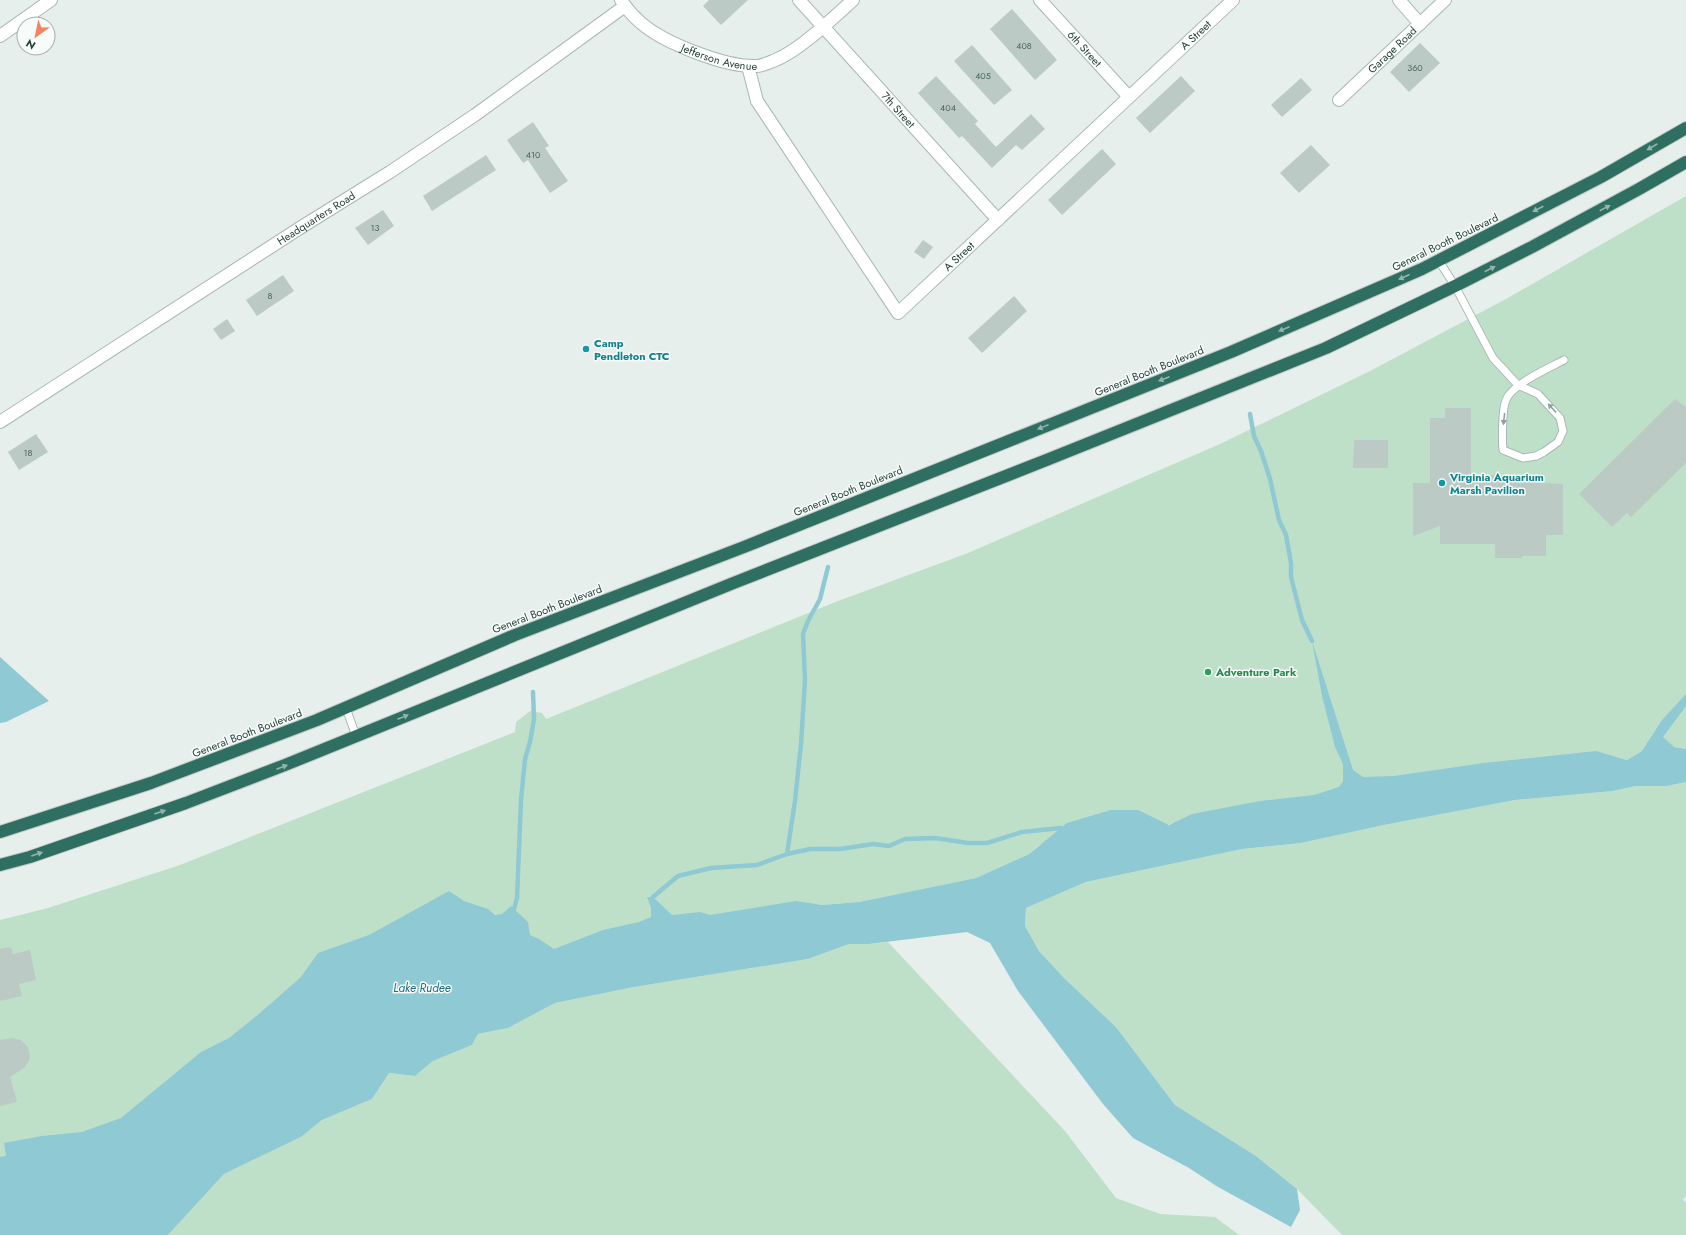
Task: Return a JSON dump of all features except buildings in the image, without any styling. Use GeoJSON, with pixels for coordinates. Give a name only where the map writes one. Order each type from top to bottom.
{"type":"FeatureCollection","features":[{"type":"Feature","properties":{"kind":"highway","name":"General Booth Boulevard"},"geometry":{"type":"LineString","coordinates":[[0,832],[151,783],[346,708],[515,635],[744,547],[1231,352],[1439,261],[1601,177],[1686,128]]}},
{"type":"Feature","properties":{"kind":"highway"},"geometry":{"type":"LineString","coordinates":[[0,865],[30,857],[186,803],[285,766],[730,584],[1049,459],[1326,348],[1455,286],[1559,233],[1686,162]]}},
{"type":"Feature","properties":{"kind":"street"},"geometry":{"type":"LineString","coordinates":[[0,36],[51,0]]}},
{"type":"Feature","properties":{"kind":"street","name":"7th Street"},"geometry":{"type":"LineString","coordinates":[[799,0],[998,220]]}},
{"type":"Feature","properties":{"kind":"street","name":"Jefferson Avenue"},"geometry":{"type":"LineString","coordinates":[[623,3],[642,24],[669,41],[721,61],[748,66],[758,66],[775,61],[797,47],[853,0]]}},
{"type":"Feature","properties":{"kind":"street","name":"6th Street"},"geometry":{"type":"LineString","coordinates":[[1040,0],[1129,97]]}},
{"type":"Feature","properties":{"kind":"street","name":"A Street"},"geometry":{"type":"LineString","coordinates":[[748,66],[757,101],[898,313],[1233,0]]}},
{"type":"Feature","properties":{"kind":"street"},"geometry":{"type":"LineString","coordinates":[[1399,0],[1420,24]]}},
{"type":"Feature","properties":{"kind":"street","name":"Garage Road"},"geometry":{"type":"LineString","coordinates":[[1339,100],[1445,0]]}},
{"type":"Feature","properties":{"kind":"street","name":"Headquarters Road"},"geometry":{"type":"LineString","coordinates":[[0,422],[390,172],[475,115],[623,3]]}},
{"type":"Feature","properties":{"kind":"lane"},"geometry":{"type":"LineString","coordinates":[[1439,261],[1455,286],[1493,358],[1518,385],[1538,394],[1560,418],[1563,431],[1558,442],[1536,456],[1523,458],[1503,450],[1502,438],[1506,400],[1518,385],[1564,360]]}},
{"type":"Feature","properties":{"kind":"lane"},"geometry":{"type":"LineString","coordinates":[[346,708],[356,736]]}},
{"type":"Feature","properties":{"kind":"green space"},"geometry":{"type":"Polygon","coordinates":[[[1686,196],[1686,749],[1674,747],[1642,751],[1627,760],[1605,754],[1039,845],[1029,854],[976,878],[859,902],[822,905],[814,904],[537,987],[0,1235],[0,920],[48,908],[180,865],[515,732],[516,722],[530,711],[542,713],[546,719],[838,601],[968,553],[1220,444],[1370,371],[1506,299],[1686,196]]]}},
{"type":"Feature","properties":{"kind":"green space"},"geometry":{"type":"Polygon","coordinates":[[[1686,782],[1686,1196],[1683,1200],[1686,1202],[1686,1235],[1342,1235],[1297,1189],[1256,1156],[1175,1105],[1116,1027],[1064,978],[1039,951],[1025,926],[1026,908],[1086,882],[1242,849],[1301,843],[1384,825],[1515,800],[1613,791],[1636,786],[1667,786],[1686,782]]]}},
{"type":"Feature","properties":{"kind":"green space"},"geometry":{"type":"Polygon","coordinates":[[[888,942],[1065,1131],[1116,1198],[1160,1214],[1215,1217],[1239,1235],[168,1235],[224,1174],[301,1137],[322,1120],[372,1099],[389,1073],[415,1076],[433,1061],[472,1045],[478,1034],[508,1028],[555,1003],[634,987],[808,959],[849,944],[888,942]]]}},
{"type":"Feature","properties":{"kind":"water","name":"Lake Rudee"},"geometry":{"type":"Polygon","coordinates":[[[1312,641],[1353,770],[1363,777],[1394,776],[1484,763],[1596,751],[1627,760],[1642,751],[1662,720],[1686,694],[1686,706],[1663,737],[1674,747],[1686,749],[1686,782],[1667,786],[1636,786],[1613,791],[1515,800],[1384,825],[1301,843],[1242,849],[1086,882],[1026,908],[1025,926],[1039,951],[1064,978],[1116,1027],[1175,1105],[1256,1156],[1297,1189],[1300,1210],[1291,1227],[1218,1187],[1189,1168],[1133,1138],[1103,1104],[1018,991],[990,943],[967,932],[869,944],[849,944],[808,959],[634,987],[555,1003],[508,1028],[478,1034],[472,1045],[433,1061],[415,1076],[389,1073],[372,1099],[322,1120],[301,1137],[224,1174],[168,1235],[0,1235],[0,1157],[6,1156],[4,1143],[42,1136],[82,1132],[121,1118],[201,1052],[229,1038],[260,1013],[301,977],[318,953],[369,935],[449,891],[464,901],[488,909],[495,915],[502,914],[511,906],[528,922],[530,935],[554,949],[603,930],[639,922],[651,917],[651,908],[647,897],[653,897],[672,915],[700,912],[710,915],[796,901],[822,905],[859,902],[976,878],[1029,854],[1067,823],[1111,810],[1138,810],[1169,825],[1192,814],[1260,801],[1314,795],[1339,787],[1343,781],[1343,764],[1335,747],[1322,696],[1312,641]]]}},
{"type":"Feature","properties":{"kind":"water"},"geometry":{"type":"Polygon","coordinates":[[[0,657],[49,701],[6,722],[0,723],[0,657]]]}},
{"type":"Feature","properties":{"kind":"waterway"},"geometry":{"type":"LineString","coordinates":[[1250,414],[1254,436],[1261,451],[1270,479],[1279,520],[1286,535],[1291,563],[1291,577],[1302,620],[1312,641]]}},
{"type":"Feature","properties":{"kind":"waterway"},"geometry":{"type":"LineString","coordinates":[[653,897],[678,876],[711,868],[757,865],[787,854],[795,801],[801,744],[805,680],[803,634],[820,599],[828,567]]}},
{"type":"Feature","properties":{"kind":"waterway"},"geometry":{"type":"LineString","coordinates":[[514,909],[517,898],[521,800],[525,759],[534,719],[533,692]]}},
{"type":"Feature","properties":{"kind":"waterway"},"geometry":{"type":"LineString","coordinates":[[787,854],[810,849],[840,849],[873,844],[889,846],[905,839],[935,838],[968,843],[987,843],[1022,832],[1061,828]]}},
{"type":"Feature","properties":{"kind":"place","name":"Camp Pendleton CTC"},"geometry":{"type":"Point","coordinates":[586,349]}},
{"type":"Feature","properties":{"kind":"place","name":"Virginia Aquarium Marsh Pavilion"},"geometry":{"type":"Point","coordinates":[1442,483]}},
{"type":"Feature","properties":{"kind":"place","name":"Adventure Park"},"geometry":{"type":"Point","coordinates":[1208,672]}}]}
